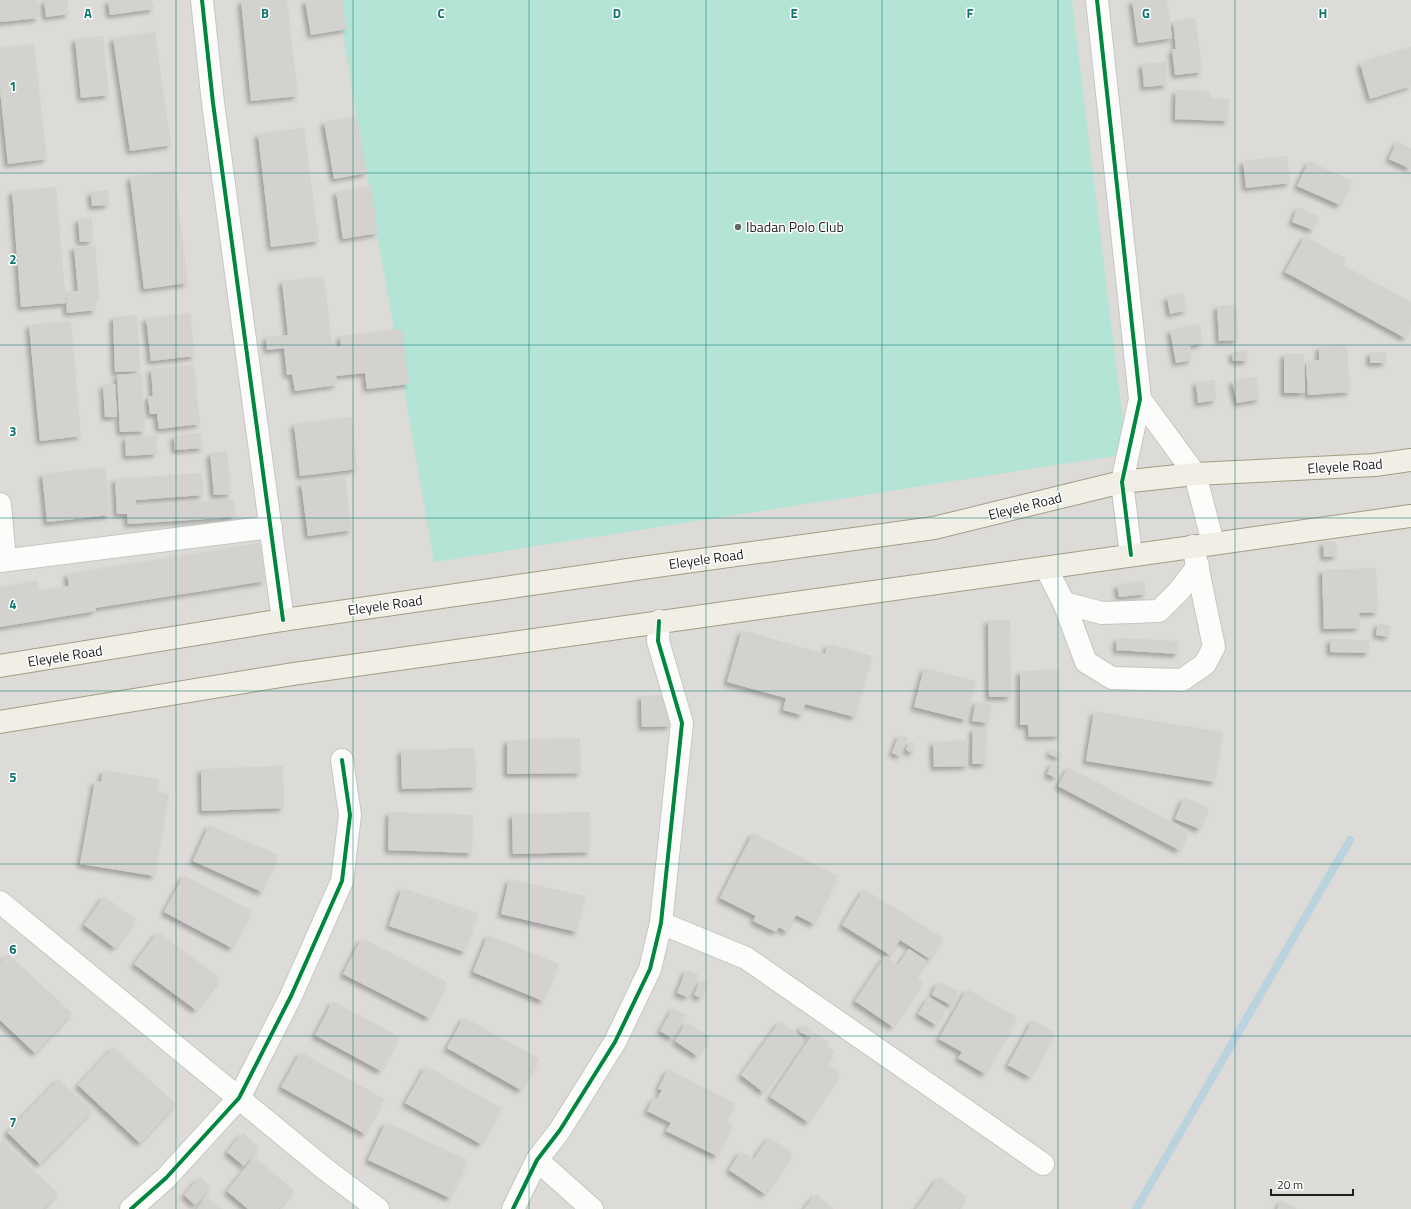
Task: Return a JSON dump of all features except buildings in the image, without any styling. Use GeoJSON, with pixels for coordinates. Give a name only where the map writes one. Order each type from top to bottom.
{"type":"FeatureCollection","features":[{"type":"Feature","properties":{"kind":"main road","name":"Eleyele Road"},"geometry":{"type":"LineString","coordinates":[[0,666],[283,620],[649,567],[934,528],[1122,482],[1195,474],[1375,465],[1411,460]]}},
{"type":"Feature","properties":{"kind":"main road"},"geometry":{"type":"LineString","coordinates":[[0,722],[293,674],[659,621],[1131,555],[1202,552],[1411,516]]}},
{"type":"Feature","properties":{"kind":"street"},"geometry":{"type":"LineString","coordinates":[[202,0],[213,102],[272,527],[283,620]]}},
{"type":"Feature","properties":{"kind":"street"},"geometry":{"type":"LineString","coordinates":[[1097,0],[1140,399],[1122,482],[1131,555]]}},
{"type":"Feature","properties":{"kind":"street"},"geometry":{"type":"LineString","coordinates":[[1046,568],[1064,603],[1086,662],[1099,672],[1112,678],[1182,680],[1205,664],[1214,646],[1202,552],[1195,474],[1140,399]]}},
{"type":"Feature","properties":{"kind":"street"},"geometry":{"type":"LineString","coordinates":[[0,504],[2,560],[272,527]]}},
{"type":"Feature","properties":{"kind":"street"},"geometry":{"type":"LineString","coordinates":[[1064,603],[1102,612],[1159,611],[1179,591],[1202,552]]}},
{"type":"Feature","properties":{"kind":"street"},"geometry":{"type":"LineString","coordinates":[[513,1209],[537,1160],[560,1130],[615,1042],[650,969],[661,923],[682,723],[658,641],[659,621]]}},
{"type":"Feature","properties":{"kind":"street"},"geometry":{"type":"LineString","coordinates":[[131,1209],[166,1178],[239,1098],[291,996],[342,881],[350,815],[342,760]]}},
{"type":"Feature","properties":{"kind":"street"},"geometry":{"type":"LineString","coordinates":[[0,902],[325,1169],[378,1209]]}},
{"type":"Feature","properties":{"kind":"street"},"geometry":{"type":"LineString","coordinates":[[661,923],[746,958],[1043,1164]]}},
{"type":"Feature","properties":{"kind":"street"},"geometry":{"type":"LineString","coordinates":[[537,1160],[592,1209]]}},
{"type":"Feature","properties":{"kind":"shaded area"},"geometry":{"type":"Polygon","coordinates":[[[0,0],[1411,0],[1411,1209],[0,1209],[0,0]]]}},
{"type":"Feature","properties":{"kind":"green space","name":"Ibadan Polo Club"},"geometry":{"type":"Polygon","coordinates":[[[337,0],[1072,0],[1127,454],[434,562],[337,0]]]}},
{"type":"Feature","properties":{"kind":"waterway"},"geometry":{"type":"LineString","coordinates":[[1136,1209],[1350,840]]}},
{"type":"Feature","properties":{"kind":"cycle path"},"geometry":{"type":"LineString","coordinates":[[202,0],[213,103],[283,620]]}},
{"type":"Feature","properties":{"kind":"cycle path"},"geometry":{"type":"LineString","coordinates":[[1097,0],[1140,399],[1122,482],[1131,555]]}},
{"type":"Feature","properties":{"kind":"cycle path"},"geometry":{"type":"LineString","coordinates":[[513,1209],[537,1160],[560,1130],[615,1042],[650,969],[661,923],[682,723],[658,641],[659,621]]}},
{"type":"Feature","properties":{"kind":"cycle path"},"geometry":{"type":"LineString","coordinates":[[131,1209],[166,1178],[239,1098],[291,996],[342,881],[350,815],[342,760]]}},
{"type":"Feature","properties":{"kind":"place","name":"Ibadan Polo Club"},"geometry":{"type":"Point","coordinates":[738,227]}}]}
